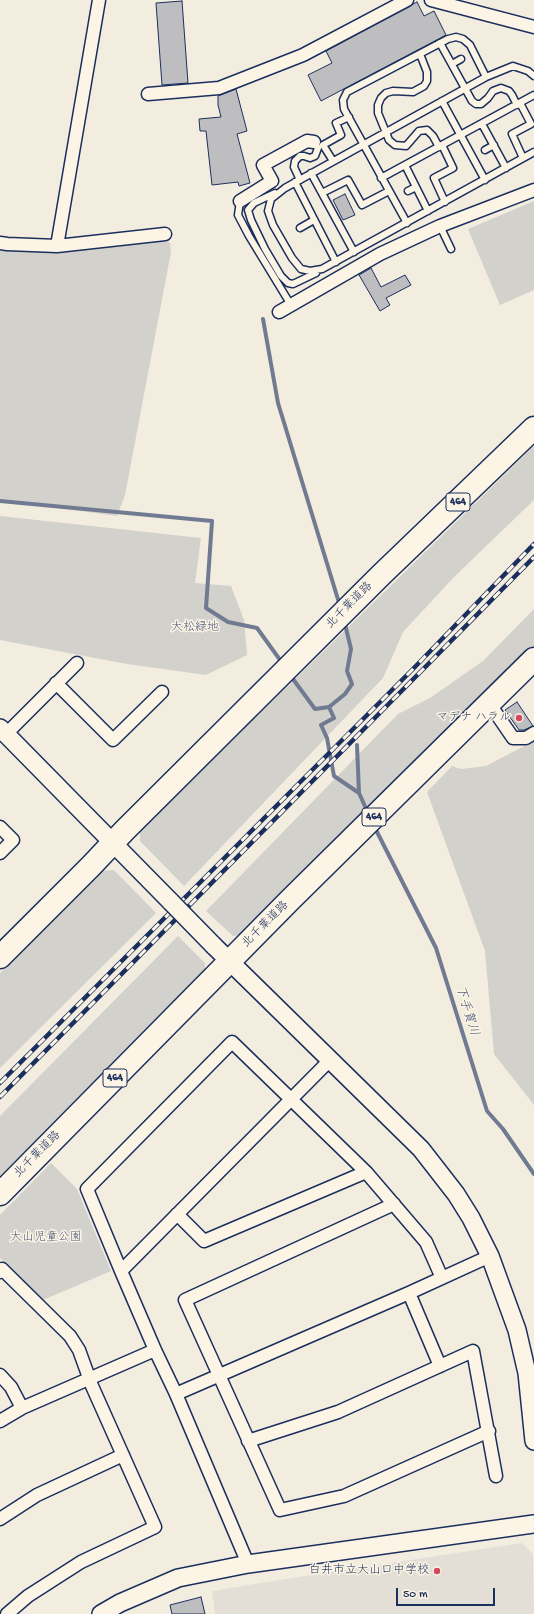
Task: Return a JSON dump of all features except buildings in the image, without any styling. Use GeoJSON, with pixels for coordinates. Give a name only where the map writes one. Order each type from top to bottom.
{"type":"FeatureCollection","features":[{"type":"Feature","properties":{"kind":"highway","name":"北千葉道路"},"geometry":{"type":"LineString","coordinates":[[0,957],[120,850],[229,728],[381,576],[534,428]]}},
{"type":"Feature","properties":{"kind":"highway","name":"北千葉道路"},"geometry":{"type":"LineString","coordinates":[[0,1194],[290,900],[534,659]]}},
{"type":"Feature","properties":{"kind":"street"},"geometry":{"type":"LineString","coordinates":[[56,246],[99,0]]}},
{"type":"Feature","properties":{"kind":"street"},"geometry":{"type":"LineString","coordinates":[[148,94],[219,88],[303,55],[407,0]]}},
{"type":"Feature","properties":{"kind":"street"},"geometry":{"type":"LineString","coordinates":[[431,0],[534,27]]}},
{"type":"Feature","properties":{"kind":"street"},"geometry":{"type":"LineString","coordinates":[[240,201],[272,181],[263,165],[307,141],[314,142]]}},
{"type":"Feature","properties":{"kind":"street"},"geometry":{"type":"LineString","coordinates":[[279,312],[380,254],[440,226],[534,190]]}},
{"type":"Feature","properties":{"kind":"street"},"geometry":{"type":"LineString","coordinates":[[0,243],[56,246],[165,234]]}},
{"type":"Feature","properties":{"kind":"street"},"geometry":{"type":"LineString","coordinates":[[78,663],[2,734],[120,850],[230,962],[421,1149],[438,1170],[471,1218],[490,1256],[517,1330],[527,1373],[534,1441]]}},
{"type":"Feature","properties":{"kind":"street"},"geometry":{"type":"LineString","coordinates":[[56,683],[113,740],[162,692]]}},
{"type":"Feature","properties":{"kind":"street"},"geometry":{"type":"LineString","coordinates":[[489,703],[513,738],[526,738],[534,733]]}},
{"type":"Feature","properties":{"kind":"street"},"geometry":{"type":"LineString","coordinates":[[0,827],[13,840],[0,854]]}},
{"type":"Feature","properties":{"kind":"street"},"geometry":{"type":"LineString","coordinates":[[248,1564],[87,1189],[232,1042],[366,1172],[426,1242],[442,1278]]}},
{"type":"Feature","properties":{"kind":"street"},"geometry":{"type":"LineString","coordinates":[[121,1271],[330,1060]]}},
{"type":"Feature","properties":{"kind":"street"},"geometry":{"type":"LineString","coordinates":[[177,1214],[204,1241],[366,1172]]}},
{"type":"Feature","properties":{"kind":"street"},"geometry":{"type":"LineString","coordinates":[[394,1204],[185,1300],[280,1510],[344,1496],[489,1431]]}},
{"type":"Feature","properties":{"kind":"street"},"geometry":{"type":"LineString","coordinates":[[176,1394],[490,1256]]}},
{"type":"Feature","properties":{"kind":"street"},"geometry":{"type":"LineString","coordinates":[[0,1272],[2,1269],[70,1336],[79,1350],[90,1380],[155,1527],[81,1562],[28,1596],[7,1614]]}},
{"type":"Feature","properties":{"kind":"street"},"geometry":{"type":"LineString","coordinates":[[408,1293],[440,1366]]}},
{"type":"Feature","properties":{"kind":"street"},"geometry":{"type":"LineString","coordinates":[[0,1422],[22,1408],[90,1380],[155,1350]]}},
{"type":"Feature","properties":{"kind":"street"},"geometry":{"type":"LineString","coordinates":[[248,1441],[338,1412],[473,1351],[489,1431],[496,1476]]}},
{"type":"Feature","properties":{"kind":"street"},"geometry":{"type":"LineString","coordinates":[[0,1376],[11,1387],[22,1408]]}},
{"type":"Feature","properties":{"kind":"street"},"geometry":{"type":"LineString","coordinates":[[0,1519],[37,1495],[123,1455]]}},
{"type":"Feature","properties":{"kind":"street"},"geometry":{"type":"LineString","coordinates":[[101,1614],[120,1603],[178,1578],[248,1564],[534,1524]]}},
{"type":"Feature","properties":{"kind":"lane"},"geometry":{"type":"LineString","coordinates":[[407,223],[344,109],[343,100],[347,92],[440,43],[456,37],[464,39],[470,45],[486,77]]}},
{"type":"Feature","properties":{"kind":"lane"},"geometry":{"type":"LineString","coordinates":[[440,43],[472,101],[476,104],[481,104],[493,91],[501,88],[508,91],[512,95],[531,124],[512,134],[523,158]]}},
{"type":"Feature","properties":{"kind":"lane"},"geometry":{"type":"LineString","coordinates":[[420,54],[428,72],[427,81],[424,86],[413,92],[393,91],[386,93],[378,105],[379,119],[390,140],[395,145],[406,146],[419,131],[427,130],[433,136],[453,168],[434,178],[445,202]]}},
{"type":"Feature","properties":{"kind":"lane"},"geometry":{"type":"LineString","coordinates":[[452,64],[461,59]]}},
{"type":"Feature","properties":{"kind":"lane"},"geometry":{"type":"LineString","coordinates":[[534,76],[528,71],[513,66],[486,77],[285,188],[254,203],[248,210],[250,220],[281,276],[288,283],[293,284],[336,262],[534,152]]}},
{"type":"Feature","properties":{"kind":"lane"},"geometry":{"type":"LineString","coordinates":[[381,178],[534,95]]}},
{"type":"Feature","properties":{"kind":"lane"},"geometry":{"type":"LineString","coordinates":[[442,101],[485,180]]}},
{"type":"Feature","properties":{"kind":"lane"},"geometry":{"type":"LineString","coordinates":[[333,161],[323,144],[341,134],[336,123],[349,117]]}},
{"type":"Feature","properties":{"kind":"lane"},"geometry":{"type":"LineString","coordinates":[[482,124],[506,168]]}},
{"type":"Feature","properties":{"kind":"lane"},"geometry":{"type":"LineString","coordinates":[[314,142],[318,148],[316,156],[310,158],[300,156],[295,161],[294,167],[297,181],[314,220],[336,262]]}},
{"type":"Feature","properties":{"kind":"lane"},"geometry":{"type":"LineString","coordinates":[[485,150],[494,145]]}},
{"type":"Feature","properties":{"kind":"lane"},"geometry":{"type":"LineString","coordinates":[[405,165],[428,211]]}},
{"type":"Feature","properties":{"kind":"lane"},"geometry":{"type":"LineString","coordinates":[[311,173],[354,252]]}},
{"type":"Feature","properties":{"kind":"lane"},"geometry":{"type":"LineString","coordinates":[[322,193],[348,180],[362,205],[390,191]]}},
{"type":"Feature","properties":{"kind":"lane"},"geometry":{"type":"LineString","coordinates":[[408,191],[416,187]]}},
{"type":"Feature","properties":{"kind":"lane"},"geometry":{"type":"LineString","coordinates":[[285,188],[271,199],[268,211],[273,225],[292,258],[301,269],[310,272],[322,269]]}},
{"type":"Feature","properties":{"kind":"lane"},"geometry":{"type":"LineString","coordinates":[[240,201],[238,215],[291,305]]}},
{"type":"Feature","properties":{"kind":"lane"},"geometry":{"type":"LineString","coordinates":[[300,228],[314,220]]}},
{"type":"Feature","properties":{"kind":"lane"},"geometry":{"type":"LineString","coordinates":[[440,226],[451,250]]}},
{"type":"Feature","properties":{"kind":"shaded area","name":"白井市立大山口中学校"},"geometry":{"type":"Polygon","coordinates":[[[522,1543],[533,1554],[534,1614],[215,1614],[212,1591],[522,1543]]]}},
{"type":"Feature","properties":{"kind":"green space"},"geometry":{"type":"Polygon","coordinates":[[[534,201],[534,290],[500,305],[468,229],[534,201]]]}},
{"type":"Feature","properties":{"kind":"green space"},"geometry":{"type":"Polygon","coordinates":[[[164,239],[170,243],[171,252],[125,495],[117,516],[0,500],[0,245],[164,239]]]}},
{"type":"Feature","properties":{"kind":"green space"},"geometry":{"type":"Polygon","coordinates":[[[534,446],[534,500],[454,577],[403,632],[383,678],[184,886],[140,841],[140,830],[534,446]]]}},
{"type":"Feature","properties":{"kind":"green space","name":"大松緑地"},"geometry":{"type":"Polygon","coordinates":[[[0,516],[201,538],[195,583],[231,586],[244,620],[247,655],[206,675],[127,664],[0,640],[0,516]]]}},
{"type":"Feature","properties":{"kind":"green space"},"geometry":{"type":"Polygon","coordinates":[[[534,609],[534,650],[243,935],[233,936],[206,911],[398,714],[430,698],[483,661],[534,609]]]}},
{"type":"Feature","properties":{"kind":"green space"},"geometry":{"type":"Polygon","coordinates":[[[534,741],[534,1105],[494,1054],[485,951],[427,792],[452,766],[461,769],[486,766],[534,741]]]}},
{"type":"Feature","properties":{"kind":"green space"},"geometry":{"type":"Polygon","coordinates":[[[114,870],[156,913],[0,1068],[0,973],[101,871],[114,870]]]}},
{"type":"Feature","properties":{"kind":"green space"},"geometry":{"type":"Polygon","coordinates":[[[178,936],[205,963],[205,972],[0,1178],[0,1116],[178,936]]]}},
{"type":"Feature","properties":{"kind":"green space","name":"大山児童公園"},"geometry":{"type":"Polygon","coordinates":[[[51,1163],[77,1189],[111,1271],[43,1300],[0,1258],[0,1215],[51,1163]]]}},
{"type":"Feature","properties":{"kind":"waterway"},"geometry":{"type":"LineString","coordinates":[[263,319],[278,403],[340,606]]}},
{"type":"Feature","properties":{"kind":"waterway"},"geometry":{"type":"LineString","coordinates":[[0,501],[212,521],[206,608],[228,622],[257,628],[283,664]]}},
{"type":"Feature","properties":{"kind":"waterway"},"geometry":{"type":"LineString","coordinates":[[290,675],[315,709],[329,707],[345,694],[352,684],[347,671],[351,649],[344,620]]}},
{"type":"Feature","properties":{"kind":"waterway"},"geometry":{"type":"LineString","coordinates":[[329,707],[334,718],[321,725],[327,738],[334,776],[359,793]]}},
{"type":"Feature","properties":{"kind":"waterway"},"geometry":{"type":"LineString","coordinates":[[357,745],[359,793],[368,813]]}},
{"type":"Feature","properties":{"kind":"waterway","name":"下手賀川"},"geometry":{"type":"LineString","coordinates":[[374,826],[436,948],[487,1111],[503,1129],[534,1174]]}},
{"type":"Feature","properties":{"kind":"railway"},"geometry":{"type":"LineString","coordinates":[[0,1083],[412,670],[534,544]]}},
{"type":"Feature","properties":{"kind":"railway"},"geometry":{"type":"LineString","coordinates":[[0,1097],[534,557]]}},
{"type":"Feature","properties":{"kind":"place","name":"マデナ ハラル"},"geometry":{"type":"Point","coordinates":[519,718]}},
{"type":"Feature","properties":{"kind":"place","name":"白井市立大山口中学校"},"geometry":{"type":"Point","coordinates":[437,1571]}}]}
